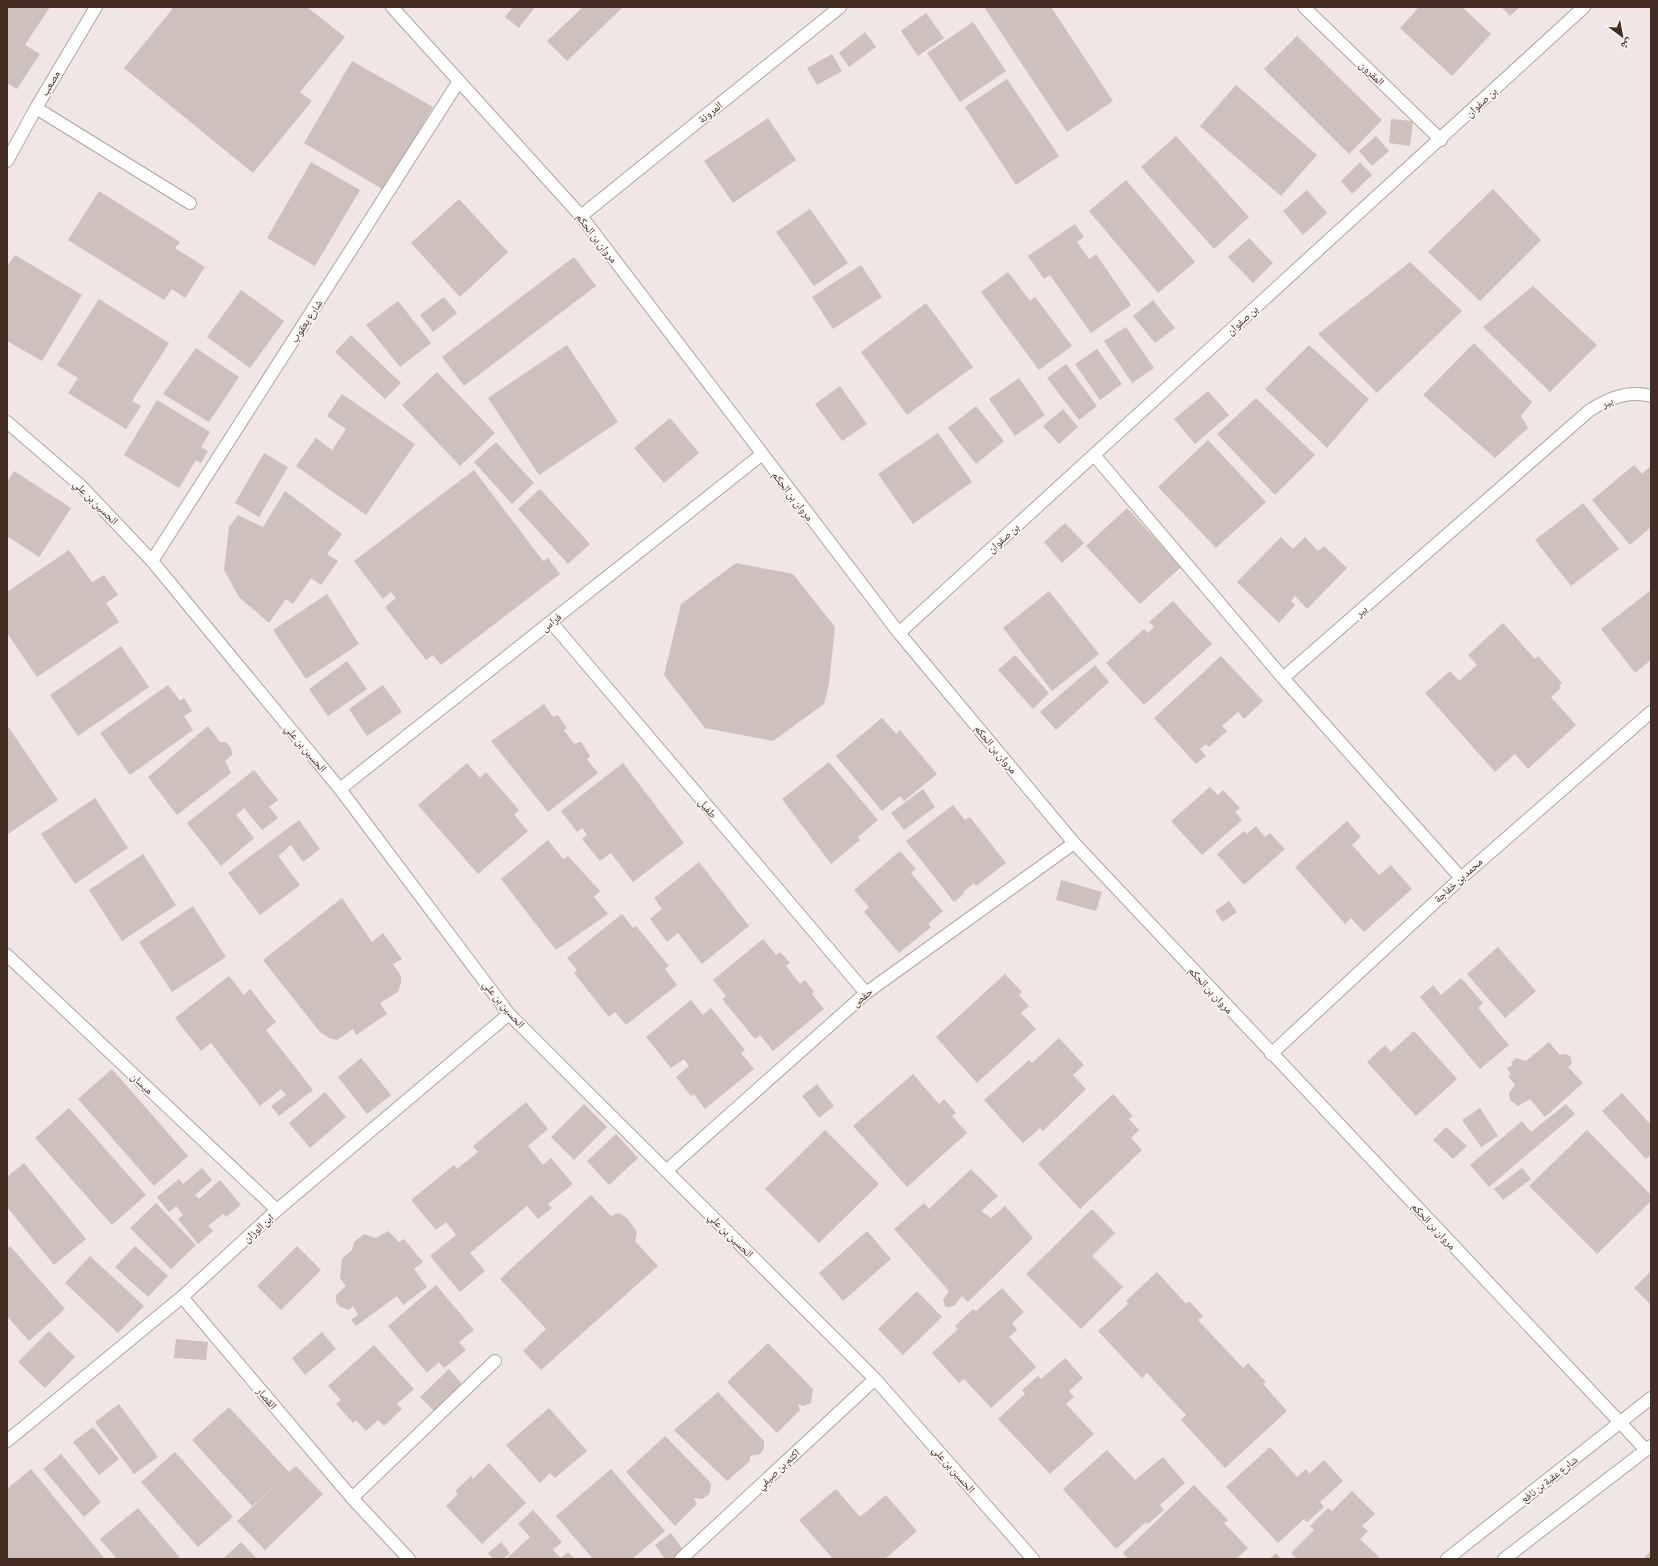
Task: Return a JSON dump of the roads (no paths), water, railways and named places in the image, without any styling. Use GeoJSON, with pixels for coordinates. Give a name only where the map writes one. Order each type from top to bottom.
{"type":"FeatureCollection","features":[{"type":"Feature","properties":{"kind":"street","name":"مصعب"},"geometry":{"type":"LineString","coordinates":[[7,161],[36,108],[96,7]]}},
{"type":"Feature","properties":{"kind":"street","name":"مروان بن الحكم"},"geometry":{"type":"LineString","coordinates":[[392,7],[581,216],[761,455],[899,633],[1074,843],[1271,1054],[1621,1424],[1649,1448]]}},
{"type":"Feature","properties":{"kind":"street","name":"المرونة"},"geometry":{"type":"LineString","coordinates":[[581,216],[840,7]]}},
{"type":"Feature","properties":{"kind":"street","name":"المقرون"},"geometry":{"type":"LineString","coordinates":[[1304,7],[1440,140]]}},
{"type":"Feature","properties":{"kind":"street","name":"بن صفوان"},"geometry":{"type":"LineString","coordinates":[[899,633],[1584,7]]}},
{"type":"Feature","properties":{"kind":"street","name":"شارع يعقوب"},"geometry":{"type":"LineString","coordinates":[[152,561],[459,81]]}},
{"type":"Feature","properties":{"kind":"street"},"geometry":{"type":"LineString","coordinates":[[36,108],[190,203]]}},
{"type":"Feature","properties":{"kind":"street","name":"بير"},"geometry":{"type":"LineString","coordinates":[[1282,678],[1590,410],[1610,398],[1640,393],[1651,396]]}},
{"type":"Feature","properties":{"kind":"street","name":"الحسين بن علي"},"geometry":{"type":"LineString","coordinates":[[7,422],[81,486],[152,561],[340,789],[509,1014],[875,1380],[1033,1559]]}},
{"type":"Feature","properties":{"kind":"street","name":"فراس"},"geometry":{"type":"LineString","coordinates":[[340,789],[761,455]]}},
{"type":"Feature","properties":{"kind":"street"},"geometry":{"type":"LineString","coordinates":[[1094,455],[1282,678],[1460,878]]}},
{"type":"Feature","properties":{"kind":"street","name":"طفيل"},"geometry":{"type":"LineString","coordinates":[[551,622],[866,993]]}},
{"type":"Feature","properties":{"kind":"street","name":"محمد بن خفاجة"},"geometry":{"type":"LineString","coordinates":[[1271,1054],[1460,878],[1651,712]]}},
{"type":"Feature","properties":{"kind":"street","name":"حفص"},"geometry":{"type":"LineString","coordinates":[[666,1171],[866,993],[1074,843]]}},
{"type":"Feature","properties":{"kind":"street","name":"ميسان"},"geometry":{"type":"LineString","coordinates":[[7,955],[277,1210]]}},
{"type":"Feature","properties":{"kind":"street","name":"ابن الوزان"},"geometry":{"type":"LineString","coordinates":[[7,1441],[182,1297],[277,1210],[509,1014]]}},
{"type":"Feature","properties":{"kind":"street","name":"القصار"},"geometry":{"type":"LineString","coordinates":[[182,1297],[352,1498],[409,1559]]}},
{"type":"Feature","properties":{"kind":"street"},"geometry":{"type":"LineString","coordinates":[[352,1498],[495,1361]]}},
{"type":"Feature","properties":{"kind":"street","name":"اكثم بن صيفي"},"geometry":{"type":"LineString","coordinates":[[681,1559],[875,1380]]}},
{"type":"Feature","properties":{"kind":"street","name":"شارع عقبة بن نافع"},"geometry":{"type":"LineString","coordinates":[[1447,1559],[1621,1424],[1651,1398]]}},
{"type":"Feature","properties":{"kind":"street"},"geometry":{"type":"LineString","coordinates":[[1504,1559],[1649,1448]]}}]}
